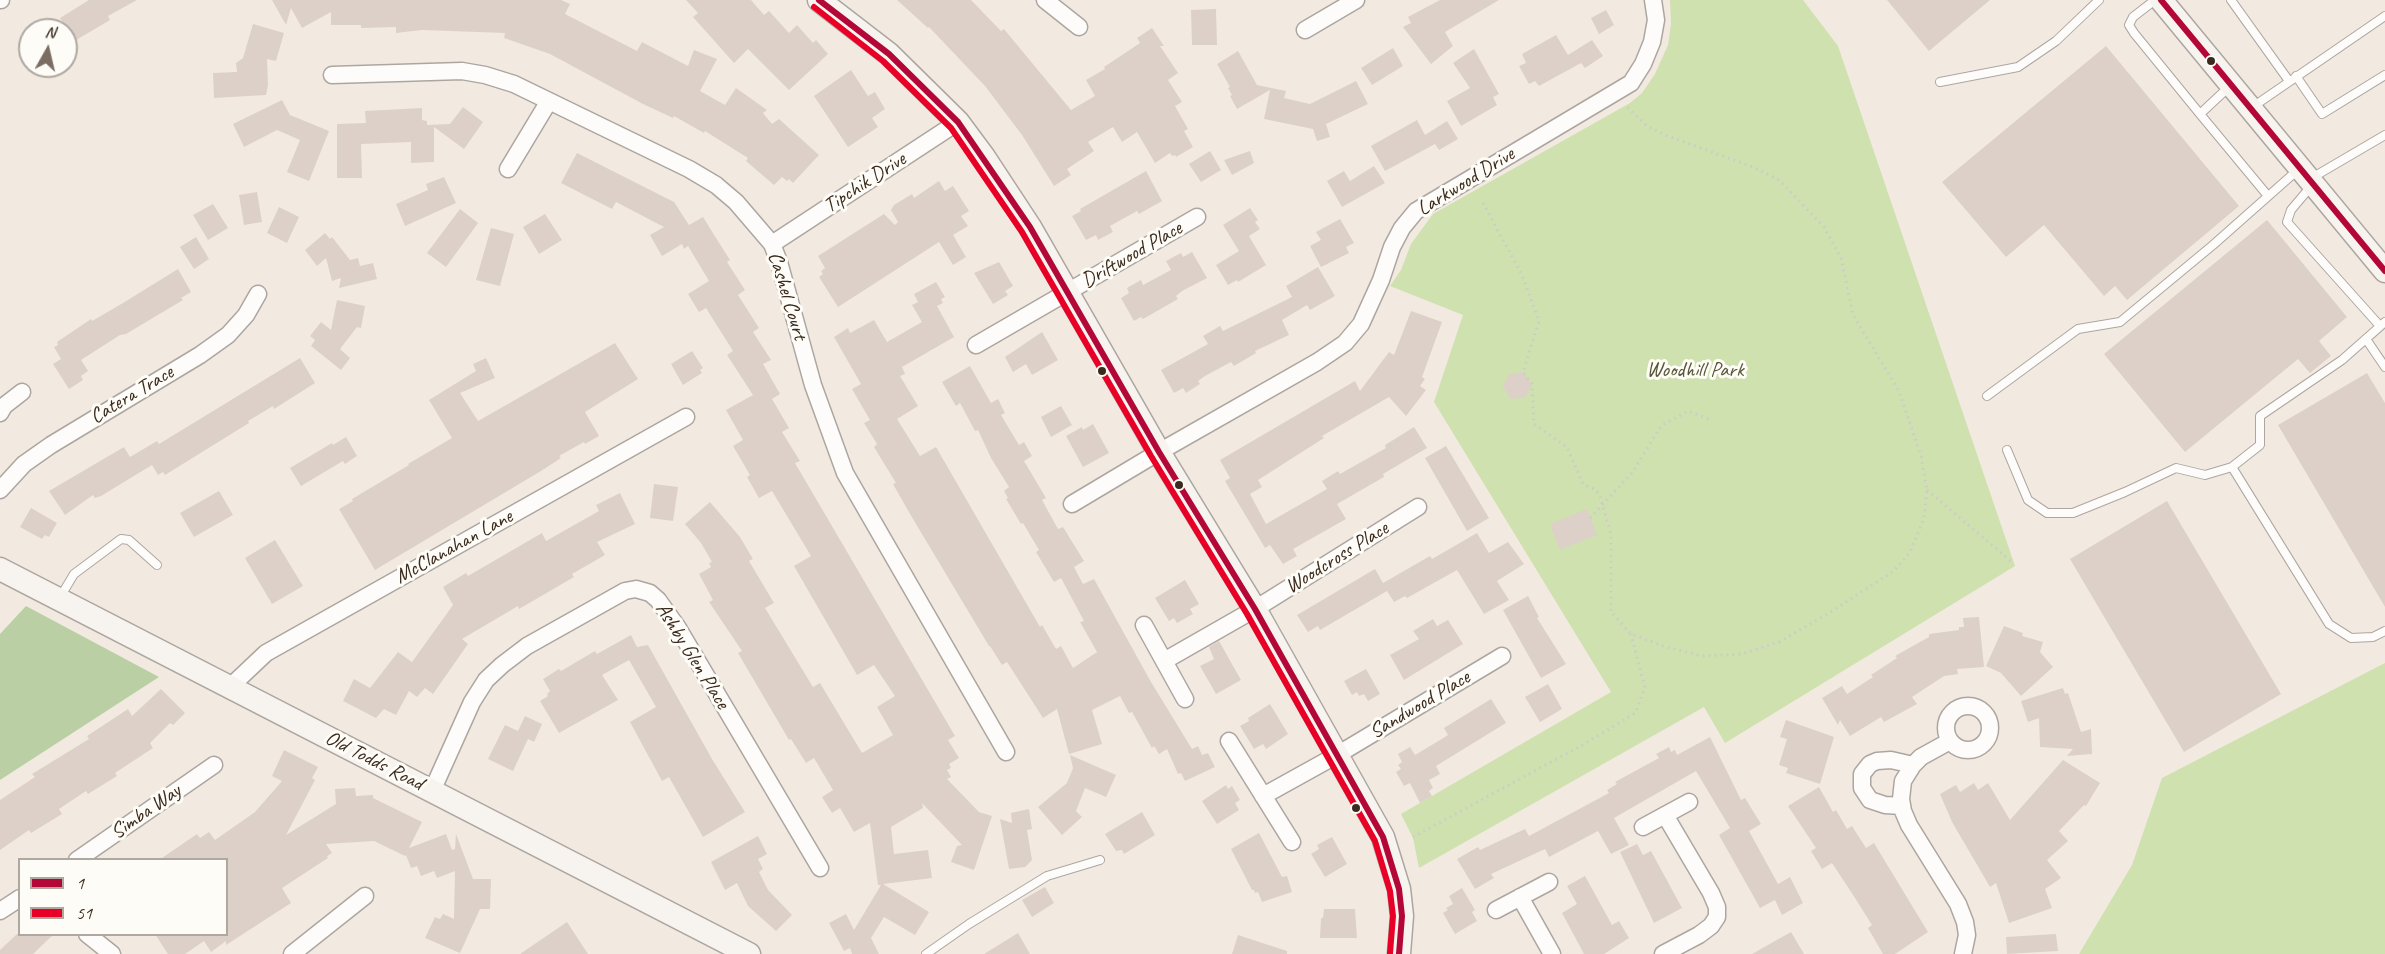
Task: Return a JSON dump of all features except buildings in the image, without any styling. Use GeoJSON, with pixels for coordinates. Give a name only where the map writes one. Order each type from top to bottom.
{"type":"FeatureCollection","features":[{"type":"Feature","properties":{"kind":"street"},"geometry":{"type":"LineString","coordinates":[[819,0],[890,54],[958,122],[1030,226],[1159,452],[1255,609],[1383,837],[1399,889],[1402,916],[1399,954]]}},
{"type":"Feature","properties":{"kind":"street"},"geometry":{"type":"LineString","coordinates":[[1045,0],[1079,27]]}},
{"type":"Feature","properties":{"kind":"street"},"geometry":{"type":"LineString","coordinates":[[1305,30],[1356,0]]}},
{"type":"Feature","properties":{"kind":"street","name":"Larkwood Drive"},"geometry":{"type":"LineString","coordinates":[[1072,504],[1317,362],[1345,343],[1361,324],[1392,247],[1402,228],[1416,211],[1630,83],[1643,64],[1652,42],[1656,20],[1653,0]]}},
{"type":"Feature","properties":{"kind":"street"},"geometry":{"type":"LineString","coordinates":[[2161,0],[2385,271]]}},
{"type":"Feature","properties":{"kind":"street","name":"Cashel Court"},"geometry":{"type":"LineString","coordinates":[[332,75],[462,71],[514,84],[689,169],[736,202],[772,244],[813,385],[845,473],[1006,752]]}},
{"type":"Feature","properties":{"kind":"street"},"geometry":{"type":"LineString","coordinates":[[508,169],[549,101]]}},
{"type":"Feature","properties":{"kind":"street","name":"Tipchik Drive"},"geometry":{"type":"LineString","coordinates":[[772,244],[958,122]]}},
{"type":"Feature","properties":{"kind":"street","name":"Driftwood Place"},"geometry":{"type":"LineString","coordinates":[[976,345],[1197,218]]}},
{"type":"Feature","properties":{"kind":"street","name":"Catera Trace"},"geometry":{"type":"LineString","coordinates":[[0,490],[24,464],[51,445],[228,335],[246,315],[258,294]]}},
{"type":"Feature","properties":{"kind":"street"},"geometry":{"type":"LineString","coordinates":[[0,413],[4,406],[22,392]]}},
{"type":"Feature","properties":{"kind":"street","name":"McClanahan Lane"},"geometry":{"type":"LineString","coordinates":[[230,687],[266,653],[686,417]]}},
{"type":"Feature","properties":{"kind":"street","name":"Woodcross Place"},"geometry":{"type":"LineString","coordinates":[[1164,661],[1255,609],[1418,507]]}},
{"type":"Feature","properties":{"kind":"street","name":"Old Todds Road"},"geometry":{"type":"LineString","coordinates":[[0,569],[749,954]]}},
{"type":"Feature","properties":{"kind":"street","name":"Ashby Glen Place"},"geometry":{"type":"LineString","coordinates":[[432,791],[462,721],[486,680],[527,646],[625,591],[636,589],[650,593],[658,600],[678,628],[820,868]]}},
{"type":"Feature","properties":{"kind":"street"},"geometry":{"type":"LineString","coordinates":[[1144,625],[1185,699]]}},
{"type":"Feature","properties":{"kind":"street","name":"Sandwood Place"},"geometry":{"type":"LineString","coordinates":[[1263,796],[1337,755],[1502,656]]}},
{"type":"Feature","properties":{"kind":"street"},"geometry":{"type":"LineString","coordinates":[[1229,741],[1292,842]]}},
{"type":"Feature","properties":{"kind":"street"},"geometry":{"type":"LineString","coordinates":[[1950,741],[1921,757],[1913,765],[1903,781],[1902,806],[1909,825],[1958,904],[1965,922],[1966,935],[1963,954]]}},
{"type":"Feature","properties":{"kind":"street"},"geometry":{"type":"LineString","coordinates":[[1902,806],[1885,805],[1870,800],[1862,788],[1862,774],[1870,764],[1877,761],[1891,760],[1913,765]]}},
{"type":"Feature","properties":{"kind":"street","name":"Simba Way"},"geometry":{"type":"LineString","coordinates":[[80,858],[214,765]]}},
{"type":"Feature","properties":{"kind":"street"},"geometry":{"type":"LineString","coordinates":[[1643,827],[1689,802]]}},
{"type":"Feature","properties":{"kind":"street"},"geometry":{"type":"LineString","coordinates":[[1663,954],[1699,935],[1711,926],[1717,917],[1717,907],[1711,893],[1665,815]]}},
{"type":"Feature","properties":{"kind":"street"},"geometry":{"type":"LineString","coordinates":[[1496,910],[1549,882]]}},
{"type":"Feature","properties":{"kind":"street"},"geometry":{"type":"LineString","coordinates":[[292,954],[365,896]]}},
{"type":"Feature","properties":{"kind":"street"},"geometry":{"type":"LineString","coordinates":[[1520,897],[1552,954]]}},
{"type":"Feature","properties":{"kind":"street"},"geometry":{"type":"LineString","coordinates":[[0,910],[18,899]]}},
{"type":"Feature","properties":{"kind":"street"},"geometry":{"type":"LineString","coordinates":[[90,936],[112,954]]}},
{"type":"Feature","properties":{"kind":"lane"},"geometry":{"type":"LineString","coordinates":[[2155,0],[2133,17],[2129,25],[2268,196]]}},
{"type":"Feature","properties":{"kind":"lane"},"geometry":{"type":"LineString","coordinates":[[2231,0],[2322,114],[2385,75]]}},
{"type":"Feature","properties":{"kind":"lane"},"geometry":{"type":"LineString","coordinates":[[1940,82],[2018,67],[2056,41],[2093,2]]}},
{"type":"Feature","properties":{"kind":"lane"},"geometry":{"type":"LineString","coordinates":[[2250,108],[2385,16]]}},
{"type":"Feature","properties":{"kind":"lane"},"geometry":{"type":"LineString","coordinates":[[2200,114],[2232,85]]}},
{"type":"Feature","properties":{"kind":"lane"},"geometry":{"type":"LineString","coordinates":[[1987,396],[2078,329],[2120,322],[2268,196],[2385,135]]}},
{"type":"Feature","properties":{"kind":"lane"},"geometry":{"type":"LineString","coordinates":[[2007,450],[2028,500],[2047,513],[2073,513],[2176,468],[2205,475],[2232,467],[2260,445],[2260,416],[2342,360],[2383,324],[2287,222],[2308,177]]}},
{"type":"Feature","properties":{"kind":"lane"},"geometry":{"type":"LineString","coordinates":[[2366,339],[2385,367]]}},
{"type":"Feature","properties":{"kind":"lane"},"geometry":{"type":"LineString","coordinates":[[2232,467],[2329,624],[2351,638],[2373,637],[2385,631]]}},
{"type":"Feature","properties":{"kind":"lane"},"geometry":{"type":"LineString","coordinates":[[59,599],[74,574],[121,538],[129,540],[157,565]]}},
{"type":"Feature","properties":{"kind":"lane"},"geometry":{"type":"LineString","coordinates":[[926,954],[969,924],[1047,876],[1100,860]]}},
{"type":"Feature","properties":{"kind":"path"},"geometry":{"type":"LineString","coordinates":[[1614,94],[1647,126],[1753,167],[1779,180],[1824,227],[1841,258],[1853,315],[1899,391],[1920,456],[1927,490],[1923,519],[1911,552],[1894,571],[1779,642],[1742,654],[1702,656],[1631,634]]}},
{"type":"Feature","properties":{"kind":"path"},"geometry":{"type":"LineString","coordinates":[[1413,837],[1586,743],[1635,713],[1645,688],[1631,634],[1611,612],[1611,534],[1600,496],[1596,490],[1583,484],[1567,447],[1534,424],[1532,384],[1523,372],[1539,321],[1522,275],[1484,203]]}},
{"type":"Feature","properties":{"kind":"path"},"geometry":{"type":"LineString","coordinates":[[1590,518],[1632,473],[1661,426],[1688,411],[1711,420]]}},
{"type":"Feature","properties":{"kind":"path"},"geometry":{"type":"LineString","coordinates":[[1927,490],[2013,563]]}},
{"type":"Feature","properties":{"kind":"green space","name":"Woodhill Park"},"geometry":{"type":"Polygon","coordinates":[[[1670,0],[1803,0],[1838,46],[2015,566],[1725,743],[1704,707],[1419,868],[1413,838],[1401,814],[1611,692],[1434,402],[1463,315],[1390,286],[1401,270],[1411,244],[1433,214],[1630,103],[1642,93],[1655,74],[1668,45],[1671,24],[1670,0]]]}},
{"type":"Feature","properties":{"kind":"green space"},"geometry":{"type":"Polygon","coordinates":[[[26,606],[159,677],[0,780],[0,634],[26,606]]]}},
{"type":"Feature","properties":{"kind":"green space"},"geometry":{"type":"Polygon","coordinates":[[[2385,663],[2385,954],[2079,954],[2132,865],[2162,778],[2385,663]]]}},
{"type":"Feature","properties":{"kind":"transit line","name":"1"},"geometry":{"type":"LineString","coordinates":[[819,0],[889,54],[958,122],[1030,227],[1159,452],[1255,609],[1383,837],[1399,889],[1402,916],[1399,954]]}},
{"type":"Feature","properties":{"kind":"transit line","name":"1"},"geometry":{"type":"LineString","coordinates":[[2161,0],[2385,271]]}},
{"type":"Feature","properties":{"kind":"transit line","name":"51"},"geometry":{"type":"LineString","coordinates":[[814,7],[883,61],[951,128],[1022,232],[1151,456],[1247,614],[1375,841],[1390,891],[1393,916],[1390,953]]}}]}
